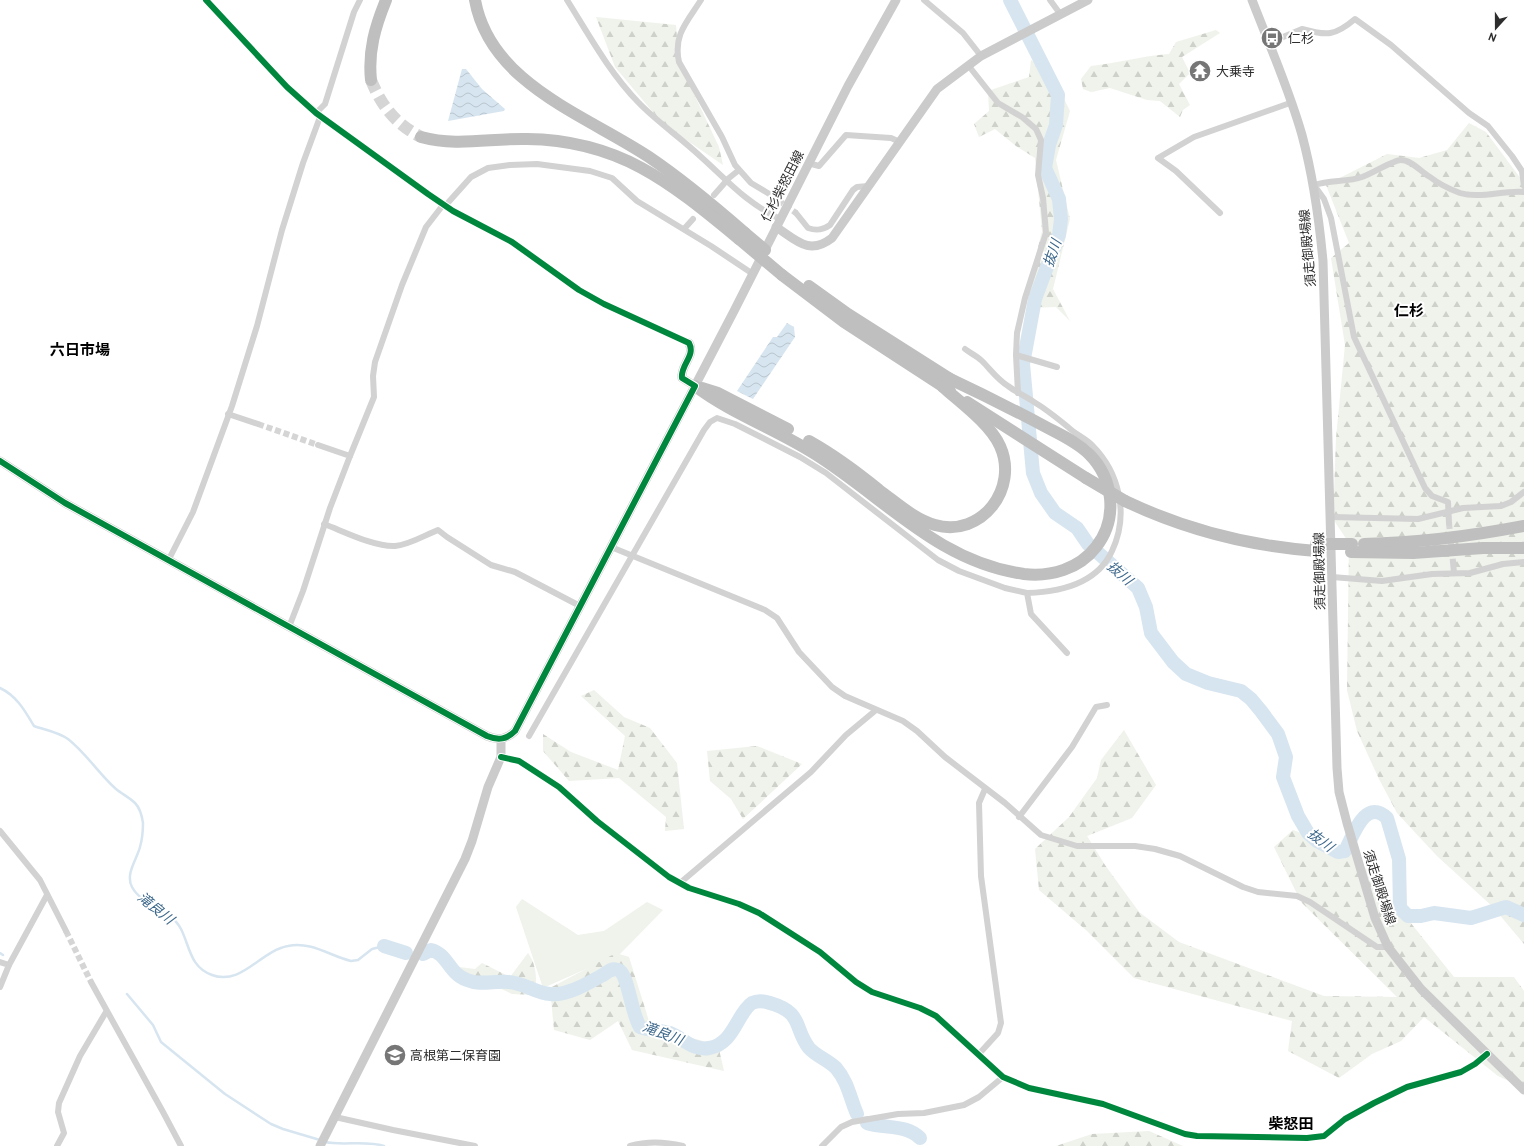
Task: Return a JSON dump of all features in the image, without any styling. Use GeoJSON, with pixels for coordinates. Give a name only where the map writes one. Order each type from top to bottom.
{"type":"FeatureCollection","features":[{"type":"Feature","properties":{"kind":"highway"},"geometry":{"type":"LineString","coordinates":[[371,80],[370,50],[375,29],[386,0]]}},
{"type":"Feature","properties":{"kind":"highway"},"geometry":{"type":"LineString","coordinates":[[476,0],[484,31],[497,52],[526,82],[549,98],[614,135],[668,170],[742,236],[844,322],[1002,414],[1051,452],[1087,475],[1127,497],[1214,527],[1316,548],[1352,548],[1390,544],[1460,536],[1524,526]]}},
{"type":"Feature","properties":{"kind":"highway"},"geometry":{"type":"LineString","coordinates":[[421,137],[451,143],[524,139],[550,140],[580,144],[601,150],[640,166],[659,177],[742,236]]}},
{"type":"Feature","properties":{"kind":"highway"},"geometry":{"type":"LineString","coordinates":[[695,386],[718,393],[797,433],[843,462],[915,516],[936,526],[948,527],[970,523],[989,511],[1002,492],[1006,468],[1004,455],[992,434],[946,382]]}},
{"type":"Feature","properties":{"kind":"highway"},"geometry":{"type":"LineString","coordinates":[[695,386],[714,400],[816,454],[912,526],[949,550],[967,558],[999,569],[1035,575],[1052,574],[1077,564],[1089,555],[1104,534],[1111,511],[1109,488],[1103,475],[1089,455],[1079,446],[1047,428],[1002,414],[946,382]]}},
{"type":"Feature","properties":{"kind":"highway"},"geometry":{"type":"LineString","coordinates":[[1460,536],[1524,518]]}},
{"type":"Feature","properties":{"kind":"highway"},"geometry":{"type":"LineString","coordinates":[[1390,552],[1524,542]]}},
{"type":"Feature","properties":{"kind":"highway"},"geometry":{"type":"LineString","coordinates":[[1352,548],[1390,552],[1524,548]]}},
{"type":"Feature","properties":{"kind":"street"},"geometry":{"type":"LineString","coordinates":[[206,0],[287,87],[318,115],[332,125]]}},
{"type":"Feature","properties":{"kind":"street"},"geometry":{"type":"LineString","coordinates":[[168,561],[193,512],[228,414],[257,326],[282,230],[302,163],[318,115],[325,104],[354,12],[360,0]]}},
{"type":"Feature","properties":{"kind":"street"},"geometry":{"type":"LineString","coordinates":[[567,0],[603,56],[631,94],[645,109],[692,148],[750,202],[806,246],[816,247],[824,244],[832,238],[937,89],[981,56],[1088,0]]}},
{"type":"Feature","properties":{"kind":"street"},"geometry":{"type":"LineString","coordinates":[[701,0],[678,36],[676,50],[679,62],[739,170],[751,183],[771,195]]}},
{"type":"Feature","properties":{"kind":"street","name":"仁杉柴怒田線"},"geometry":{"type":"LineString","coordinates":[[501,739],[509,736],[515,731],[753,274],[848,86],[896,0]]}},
{"type":"Feature","properties":{"kind":"street"},"geometry":{"type":"LineString","coordinates":[[924,0],[963,33],[981,56]]}},
{"type":"Feature","properties":{"kind":"street"},"geometry":{"type":"LineString","coordinates":[[1050,0],[1061,14]]}},
{"type":"Feature","properties":{"kind":"street","name":"須走御殿場線"},"geometry":{"type":"LineString","coordinates":[[1252,0],[1301,133],[1314,186],[1323,261],[1337,768],[1339,792],[1375,918],[1388,947],[1420,989],[1524,1090]]}},
{"type":"Feature","properties":{"kind":"street"},"geometry":{"type":"LineString","coordinates":[[1269,43],[1302,29],[1319,34],[1330,34],[1340,31],[1355,19],[1391,45],[1469,113],[1488,126],[1522,171],[1524,186]]}},
{"type":"Feature","properties":{"kind":"street"},"geometry":{"type":"LineString","coordinates":[[968,65],[998,103],[1022,117],[1036,129],[1041,140],[1038,175],[1043,198],[1046,233],[1025,298],[1017,333],[1019,356],[1018,392]]}},
{"type":"Feature","properties":{"kind":"street"},"geometry":{"type":"LineString","coordinates":[[1220,213],[1176,171],[1158,158],[1194,137],[1290,102]]}},
{"type":"Feature","properties":{"kind":"street"},"geometry":{"type":"LineString","coordinates":[[808,163],[819,166],[846,135],[891,138],[900,142]]}},
{"type":"Feature","properties":{"kind":"street"},"geometry":{"type":"LineString","coordinates":[[1449,523],[1448,502],[1432,496],[1425,488],[1354,337],[1331,218],[1324,199],[1314,186],[1328,181],[1360,178],[1384,168],[1396,161],[1403,160],[1412,164],[1448,189],[1462,194],[1481,195],[1509,191],[1524,192]]}},
{"type":"Feature","properties":{"kind":"street"},"geometry":{"type":"LineString","coordinates":[[289,627],[308,576],[324,524],[374,397],[373,370],[375,362],[402,285],[426,227],[471,177],[482,170],[510,165],[550,165],[608,176],[616,181],[637,201],[684,229],[753,274]]}},
{"type":"Feature","properties":{"kind":"street"},"geometry":{"type":"LineString","coordinates":[[714,195],[726,181],[739,170]]}},
{"type":"Feature","properties":{"kind":"street"},"geometry":{"type":"LineString","coordinates":[[796,212],[808,228],[819,230],[825,228],[830,225],[853,190],[857,187],[868,186]]}},
{"type":"Feature","properties":{"kind":"street"},"geometry":{"type":"LineString","coordinates":[[428,194],[444,206],[512,242],[592,297],[689,343],[692,348],[691,353],[681,373],[682,378],[695,386]]}},
{"type":"Feature","properties":{"kind":"street"},"geometry":{"type":"LineString","coordinates":[[684,229],[693,219]]}},
{"type":"Feature","properties":{"kind":"street"},"geometry":{"type":"LineString","coordinates":[[529,736],[704,430],[710,422],[717,418],[736,424],[800,457],[826,473],[938,560],[972,576],[1005,588],[1027,593],[1059,590],[1074,586],[1100,568],[1111,553],[1120,528],[1122,514],[1116,481],[1109,468],[1092,445],[1053,414],[993,374],[981,360],[965,349]]}},
{"type":"Feature","properties":{"kind":"street"},"geometry":{"type":"LineString","coordinates":[[1019,356],[1057,367]]}},
{"type":"Feature","properties":{"kind":"street"},"geometry":{"type":"LineString","coordinates":[[228,414],[258,424]]}},
{"type":"Feature","properties":{"kind":"street"},"geometry":{"type":"LineString","coordinates":[[318,445],[350,456]]}},
{"type":"Feature","properties":{"kind":"street"},"geometry":{"type":"LineString","coordinates":[[0,461],[65,503],[168,561],[487,736],[501,739],[502,757],[488,787],[472,841],[464,859],[320,1146]]}},
{"type":"Feature","properties":{"kind":"street"},"geometry":{"type":"LineString","coordinates":[[1331,517],[1418,519],[1448,511],[1501,506],[1511,502],[1524,492]]}},
{"type":"Feature","properties":{"kind":"street"},"geometry":{"type":"LineString","coordinates":[[324,524],[363,539],[394,546],[405,544],[438,530],[491,565],[515,572],[580,606]]}},
{"type":"Feature","properties":{"kind":"street"},"geometry":{"type":"LineString","coordinates":[[611,548],[765,610],[778,618],[799,652],[832,687],[845,696],[903,721],[917,731],[985,789],[1005,803],[1041,835],[1052,840],[1076,846],[1155,849],[1180,856],[1243,887],[1258,892],[1297,896],[1310,902],[1377,947],[1388,947]]}},
{"type":"Feature","properties":{"kind":"street"},"geometry":{"type":"LineString","coordinates":[[1454,562],[1454,573]]}},
{"type":"Feature","properties":{"kind":"street"},"geometry":{"type":"LineString","coordinates":[[1332,577],[1382,581],[1432,574],[1483,570],[1503,564],[1524,562]]}},
{"type":"Feature","properties":{"kind":"street"},"geometry":{"type":"LineString","coordinates":[[1027,593],[1031,614],[1066,653]]}},
{"type":"Feature","properties":{"kind":"street"},"geometry":{"type":"LineString","coordinates":[[1019,817],[1072,747],[1096,707],[1107,705]]}},
{"type":"Feature","properties":{"kind":"street"},"geometry":{"type":"LineString","coordinates":[[680,884],[811,772],[846,735],[876,710]]}},
{"type":"Feature","properties":{"kind":"street"},"geometry":{"type":"LineString","coordinates":[[502,757],[519,761],[558,787],[597,821],[680,884],[739,904],[759,913],[820,952],[856,982],[872,992],[920,1008],[936,1016],[1003,1077],[1029,1088],[1103,1104],[1185,1134],[1197,1136],[1307,1138],[1324,1136],[1345,1119],[1407,1087],[1461,1072],[1475,1064],[1487,1054]]}},
{"type":"Feature","properties":{"kind":"street"},"geometry":{"type":"LineString","coordinates":[[978,1055],[998,1033],[1001,1023],[981,876],[979,803],[985,789]]}},
{"type":"Feature","properties":{"kind":"street"},"geometry":{"type":"LineString","coordinates":[[0,831],[40,880],[66,931]]}},
{"type":"Feature","properties":{"kind":"street"},"geometry":{"type":"LineString","coordinates":[[0,987],[9,965],[47,895]]}},
{"type":"Feature","properties":{"kind":"street"},"geometry":{"type":"LineString","coordinates":[[0,962],[9,965]]}},
{"type":"Feature","properties":{"kind":"street"},"geometry":{"type":"LineString","coordinates":[[91,982],[106,1012],[164,1112],[181,1146]]}},
{"type":"Feature","properties":{"kind":"street"},"geometry":{"type":"LineString","coordinates":[[57,1146],[64,1133],[58,1112],[59,1103],[80,1056],[106,1012]]}},
{"type":"Feature","properties":{"kind":"street"},"geometry":{"type":"LineString","coordinates":[[822,1146],[841,1127],[852,1122],[898,1114],[930,1112],[964,1105],[979,1098],[1003,1077]]}},
{"type":"Feature","properties":{"kind":"street"},"geometry":{"type":"LineString","coordinates":[[335,1117],[475,1146]]}},
{"type":"Feature","properties":{"kind":"street"},"geometry":{"type":"LineString","coordinates":[[630,1146],[639,1143],[657,1142],[683,1146]]}},
{"type":"Feature","properties":{"kind":"green space"},"geometry":{"type":"Polygon","coordinates":[[[596,17],[676,25],[679,62],[719,147],[723,165],[663,124],[615,67],[596,17]]]}},
{"type":"Feature","properties":{"kind":"green space"},"geometry":{"type":"Polygon","coordinates":[[[1216,30],[1220,33],[1182,57],[1190,73],[1179,84],[1190,105],[1183,110],[1180,117],[1160,101],[1147,100],[1110,88],[1091,92],[1083,89],[1081,79],[1091,66],[1169,54],[1176,42],[1216,30]]]}},
{"type":"Feature","properties":{"kind":"green space"},"geometry":{"type":"Polygon","coordinates":[[[1031,60],[1050,70],[1070,111],[1056,160],[1070,219],[1053,289],[1070,321],[1056,307],[1029,308],[1029,284],[1042,231],[1035,158],[1016,146],[995,129],[979,137],[974,124],[989,111],[988,91],[1029,77],[1031,60]]]}},
{"type":"Feature","properties":{"kind":"green space"},"geometry":{"type":"Polygon","coordinates":[[[1469,123],[1486,132],[1524,183],[1524,944],[1493,907],[1437,856],[1397,813],[1379,779],[1357,731],[1347,690],[1349,543],[1333,519],[1336,438],[1345,345],[1331,258],[1349,243],[1326,185],[1387,154],[1419,158],[1447,150],[1469,123]]]}},
{"type":"Feature","properties":{"kind":"green space"},"geometry":{"type":"Polygon","coordinates":[[[594,690],[624,717],[650,728],[677,763],[684,829],[665,831],[666,817],[619,778],[569,781],[543,751],[543,734],[571,752],[618,770],[625,736],[581,696],[594,690]]]}},
{"type":"Feature","properties":{"kind":"green space"},"geometry":{"type":"Polygon","coordinates":[[[1124,730],[1156,785],[1132,818],[1087,836],[1105,865],[1139,912],[1179,942],[1324,996],[1397,997],[1301,902],[1274,847],[1293,830],[1348,850],[1374,877],[1454,977],[1514,977],[1524,991],[1524,1088],[1498,1076],[1424,1017],[1401,1041],[1372,1054],[1339,1078],[1288,1051],[1292,1021],[1134,978],[1087,931],[1039,890],[1035,849],[1069,817],[1097,778],[1101,760],[1124,730]]]}},
{"type":"Feature","properties":{"kind":"green space"},"geometry":{"type":"Polygon","coordinates":[[[757,746],[802,764],[743,819],[731,799],[710,781],[707,751],[757,746]]]}},
{"type":"Feature","properties":{"kind":"green space"},"geometry":{"type":"Polygon","coordinates":[[[522,899],[578,935],[604,931],[647,902],[663,910],[620,954],[543,988],[516,907],[522,899]]]}},
{"type":"Feature","properties":{"kind":"green space"},"geometry":{"type":"Polygon","coordinates":[[[528,953],[536,973],[535,995],[512,994],[493,985],[468,980],[460,972],[459,967],[475,969],[482,963],[510,977],[528,953]]]}},
{"type":"Feature","properties":{"kind":"green space"},"geometry":{"type":"Polygon","coordinates":[[[616,953],[629,957],[649,1021],[688,1037],[718,1045],[724,1071],[632,1050],[618,1021],[590,1040],[554,1030],[550,988],[616,953]]]}},
{"type":"Feature","properties":{"kind":"green space"},"geometry":{"type":"Polygon","coordinates":[[[1149,1131],[1183,1146],[1056,1146],[1092,1134],[1149,1131]]]}},
{"type":"Feature","properties":{"kind":"water"},"geometry":{"type":"Polygon","coordinates":[[[462,69],[466,69],[482,89],[505,109],[504,111],[448,121],[462,69]]]}},
{"type":"Feature","properties":{"kind":"water"},"geometry":{"type":"Polygon","coordinates":[[[787,323],[794,327],[795,337],[753,399],[737,391],[773,337],[777,337],[787,323]]]}},
{"type":"Feature","properties":{"kind":"waterway","name":"抜川"},"geometry":{"type":"LineString","coordinates":[[1010,0],[1058,95],[1056,125],[1049,145],[1045,168],[1059,199],[1061,219],[1059,235],[1035,299],[1023,364],[1033,473],[1041,493],[1055,513],[1077,528],[1088,544],[1138,588],[1146,607],[1151,633],[1173,662],[1186,674],[1208,683],[1241,691],[1251,699],[1261,711],[1278,734],[1286,757],[1283,777],[1298,816],[1308,833],[1317,841],[1338,852],[1345,851],[1356,828],[1366,815],[1372,812],[1379,813],[1387,818],[1399,859],[1400,908],[1408,916],[1421,916],[1434,913],[1471,918],[1506,907],[1524,915]]}},
{"type":"Feature","properties":{"kind":"waterway","name":"滝良川"},"geometry":{"type":"LineString","coordinates":[[0,688],[16,700],[24,709],[34,726],[56,733],[68,739],[116,789],[137,805],[141,815],[143,829],[139,852],[132,867],[130,882],[137,894],[176,922],[181,929],[195,962],[199,967],[212,975],[223,977],[233,976],[242,972],[278,949],[288,946],[296,945],[313,947],[351,961],[358,960],[372,949],[384,946]]}},
{"type":"Feature","properties":{"kind":"waterway","name":"滝良川"},"geometry":{"type":"LineString","coordinates":[[384,946],[406,953]]}},
{"type":"Feature","properties":{"kind":"waterway","name":"滝良川"},"geometry":{"type":"LineString","coordinates":[[423,954],[431,950],[437,952],[445,959],[456,973],[472,982],[514,983],[550,994],[563,993],[576,989],[610,970],[618,970],[623,975],[640,1027],[670,1033],[698,1048],[709,1048],[724,1041],[730,1035],[742,1014],[752,1003],[756,1001],[763,1001],[781,1007],[793,1016],[809,1048],[833,1065],[840,1073],[846,1084],[857,1114]]}},
{"type":"Feature","properties":{"kind":"waterway"},"geometry":{"type":"LineString","coordinates":[[127,994],[153,1025],[161,1042],[225,1094],[271,1124],[320,1140]]}},
{"type":"Feature","properties":{"kind":"waterway","name":"滝良川"},"geometry":{"type":"LineString","coordinates":[[867,1123],[902,1129],[920,1138]]}},
{"type":"Feature","properties":{"kind":"waterway"},"geometry":{"type":"LineString","coordinates":[[325,1142],[369,1143],[384,1146]]}},
{"type":"Feature","properties":{"kind":"tunnel"},"geometry":{"type":"LineString","coordinates":[[371,80],[375,90],[391,114],[404,126],[421,137]]}},
{"type":"Feature","properties":{"kind":"tunnel"},"geometry":{"type":"LineString","coordinates":[[332,125],[428,194]]}},
{"type":"Feature","properties":{"kind":"tunnel"},"geometry":{"type":"LineString","coordinates":[[771,195],[796,213]]}},
{"type":"Feature","properties":{"kind":"tunnel"},"geometry":{"type":"LineString","coordinates":[[258,424],[318,445]]}},
{"type":"Feature","properties":{"kind":"tunnel"},"geometry":{"type":"LineString","coordinates":[[1449,523],[1453,562]]}},
{"type":"Feature","properties":{"kind":"tunnel"},"geometry":{"type":"LineString","coordinates":[[66,931],[91,982]]}},
{"type":"Feature","properties":{"kind":"cycle path"},"geometry":{"type":"LineString","coordinates":[[0,461],[65,503],[487,736],[499,739],[509,736],[515,731],[695,386],[682,378],[683,369],[691,352],[689,343],[604,304],[579,290],[512,242],[453,211],[428,194],[316,113],[287,87],[206,0]]}},
{"type":"Feature","properties":{"kind":"cycle path"},"geometry":{"type":"LineString","coordinates":[[501,757],[519,761],[559,787],[597,821],[669,877],[689,888],[739,904],[759,913],[820,952],[856,982],[872,992],[920,1008],[936,1016],[1003,1077],[1029,1088],[1103,1104],[1185,1134],[1197,1136],[1307,1138],[1324,1136],[1345,1119],[1374,1103],[1407,1087],[1461,1072],[1475,1064],[1487,1054]]}},
{"type":"Feature","properties":{"kind":"place","name":"仁杉"},"geometry":{"type":"Point","coordinates":[1272,38]}},
{"type":"Feature","properties":{"kind":"place","name":"大乗寺"},"geometry":{"type":"Point","coordinates":[1200,71]}},
{"type":"Feature","properties":{"kind":"place","name":"高根第二保育園"},"geometry":{"type":"Point","coordinates":[395,1055]}},
{"type":"Feature","properties":{"kind":"district","name":"仁杉"},"geometry":{"type":"Point","coordinates":[1409,311]}},
{"type":"Feature","properties":{"kind":"district","name":"六日市場"},"geometry":{"type":"Point","coordinates":[80,350]}},
{"type":"Feature","properties":{"kind":"district","name":"柴怒田"},"geometry":{"type":"Point","coordinates":[1291,1124]}}]}
